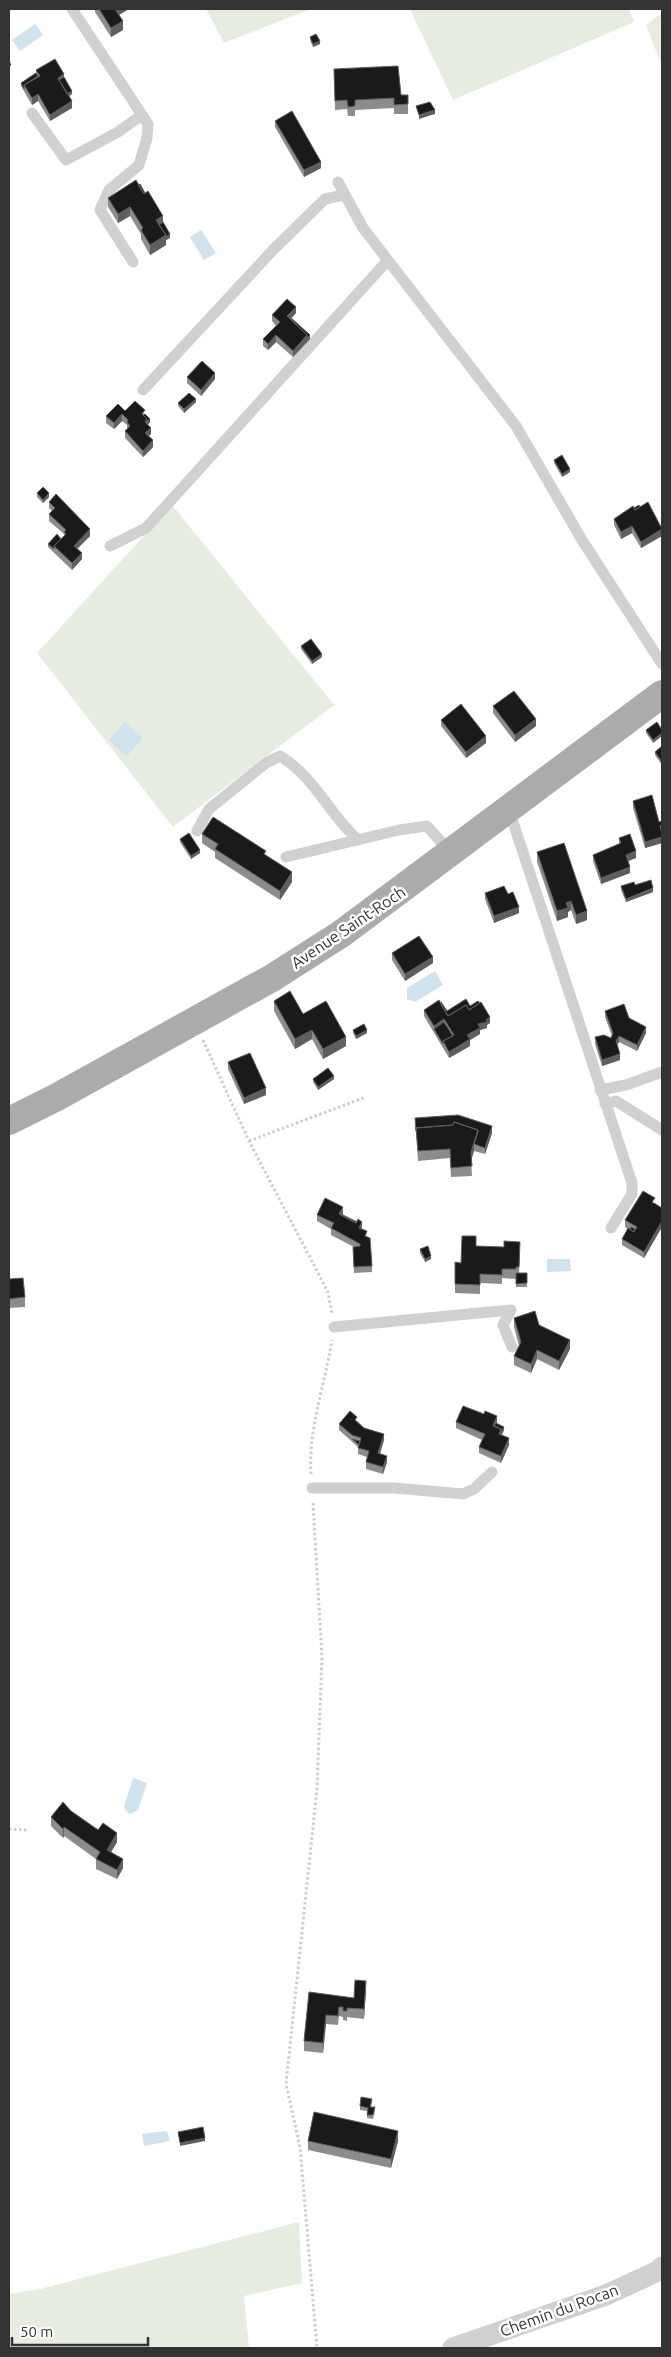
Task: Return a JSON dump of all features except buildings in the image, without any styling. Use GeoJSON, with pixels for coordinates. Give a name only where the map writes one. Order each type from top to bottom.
{"type":"FeatureCollection","features":[{"type":"Feature","properties":{"kind":"main road","name":"Avenue Saint-Roch"},"geometry":{"type":"LineString","coordinates":[[9,1121],[57,1097],[272,978],[333,939],[451,854],[662,694]]}},
{"type":"Feature","properties":{"kind":"street","name":"Chemin du Rocan"},"geometry":{"type":"LineString","coordinates":[[453,2348],[606,2295],[658,2271],[662,2267]]}},
{"type":"Feature","properties":{"kind":"lane"},"geometry":{"type":"LineString","coordinates":[[72,9],[148,124],[147,138],[139,165],[109,190],[100,210],[133,262]]}},
{"type":"Feature","properties":{"kind":"lane"},"geometry":{"type":"LineString","coordinates":[[32,113],[66,160],[118,132],[142,115]]}},
{"type":"Feature","properties":{"kind":"lane"},"geometry":{"type":"LineString","coordinates":[[338,182],[362,228],[516,426],[582,540],[662,664]]}},
{"type":"Feature","properties":{"kind":"lane"},"geometry":{"type":"LineString","coordinates":[[143,390],[272,250],[325,199],[344,195]]}},
{"type":"Feature","properties":{"kind":"lane"},"geometry":{"type":"LineString","coordinates":[[110,546],[146,528],[388,260]]}},
{"type":"Feature","properties":{"kind":"lane"},"geometry":{"type":"LineString","coordinates":[[197,831],[209,809],[266,762],[280,756],[306,774],[346,829],[358,840]]}},
{"type":"Feature","properties":{"kind":"lane"},"geometry":{"type":"LineString","coordinates":[[509,810],[632,1183],[632,1194],[611,1228]]}},
{"type":"Feature","properties":{"kind":"lane"},"geometry":{"type":"LineString","coordinates":[[286,857],[399,830],[428,826],[451,854]]}},
{"type":"Feature","properties":{"kind":"lane"},"geometry":{"type":"LineString","coordinates":[[600,1090],[626,1085],[662,1072]]}},
{"type":"Feature","properties":{"kind":"lane"},"geometry":{"type":"LineString","coordinates":[[605,1104],[616,1102],[662,1130]]}},
{"type":"Feature","properties":{"kind":"lane"},"geometry":{"type":"LineString","coordinates":[[334,1327],[511,1310],[503,1325],[512,1347]]}},
{"type":"Feature","properties":{"kind":"lane"},"geometry":{"type":"LineString","coordinates":[[312,1488],[395,1488],[463,1494],[474,1489],[492,1472]]}},
{"type":"Feature","properties":{"kind":"path"},"geometry":{"type":"LineString","coordinates":[[192,1022],[250,1141],[328,1292],[334,1327],[322,1384],[310,1459],[322,1657],[318,1770],[286,2084],[300,2146],[318,2348]]}},
{"type":"Feature","properties":{"kind":"path"},"geometry":{"type":"LineString","coordinates":[[250,1141],[366,1097]]}},
{"type":"Feature","properties":{"kind":"path"},"geometry":{"type":"LineString","coordinates":[[9,1829],[28,1830]]}},
{"type":"Feature","properties":{"kind":"shaded area"},"geometry":{"type":"Polygon","coordinates":[[[206,9],[311,9],[224,43],[206,9]]]}},
{"type":"Feature","properties":{"kind":"shaded area"},"geometry":{"type":"Polygon","coordinates":[[[410,9],[629,9],[634,22],[453,100],[410,9]]]}},
{"type":"Feature","properties":{"kind":"shaded area"},"geometry":{"type":"Polygon","coordinates":[[[662,13],[662,66],[646,25],[662,13]]]}},
{"type":"Feature","properties":{"kind":"shaded area"},"geometry":{"type":"Polygon","coordinates":[[[172,505],[334,705],[173,827],[37,653],[172,505]]]}},
{"type":"Feature","properties":{"kind":"shaded area"},"geometry":{"type":"Polygon","coordinates":[[[299,2222],[302,2283],[244,2296],[249,2348],[9,2348],[9,2294],[40,2289],[299,2222]]]}},
{"type":"Feature","properties":{"kind":"water"},"geometry":{"type":"Polygon","coordinates":[[[35,24],[43,35],[20,51],[12,40],[35,24]]]}},
{"type":"Feature","properties":{"kind":"water"},"geometry":{"type":"Polygon","coordinates":[[[201,230],[216,253],[204,260],[190,237],[201,230]]]}},
{"type":"Feature","properties":{"kind":"water"},"geometry":{"type":"Polygon","coordinates":[[[125,722],[143,738],[127,756],[109,740],[125,722]]]}},
{"type":"Feature","properties":{"kind":"water"},"geometry":{"type":"Polygon","coordinates":[[[435,971],[443,985],[415,1002],[407,999],[407,988],[435,971]]]}},
{"type":"Feature","properties":{"kind":"water"},"geometry":{"type":"Polygon","coordinates":[[[547,1259],[570,1259],[571,1271],[547,1272],[547,1259]]]}},
{"type":"Feature","properties":{"kind":"water"},"geometry":{"type":"Polygon","coordinates":[[[133,1778],[147,1783],[138,1810],[130,1814],[124,1806],[133,1778]]]}},
{"type":"Feature","properties":{"kind":"water"},"geometry":{"type":"Polygon","coordinates":[[[167,2131],[170,2141],[144,2146],[142,2134],[167,2131]]]}}]}
